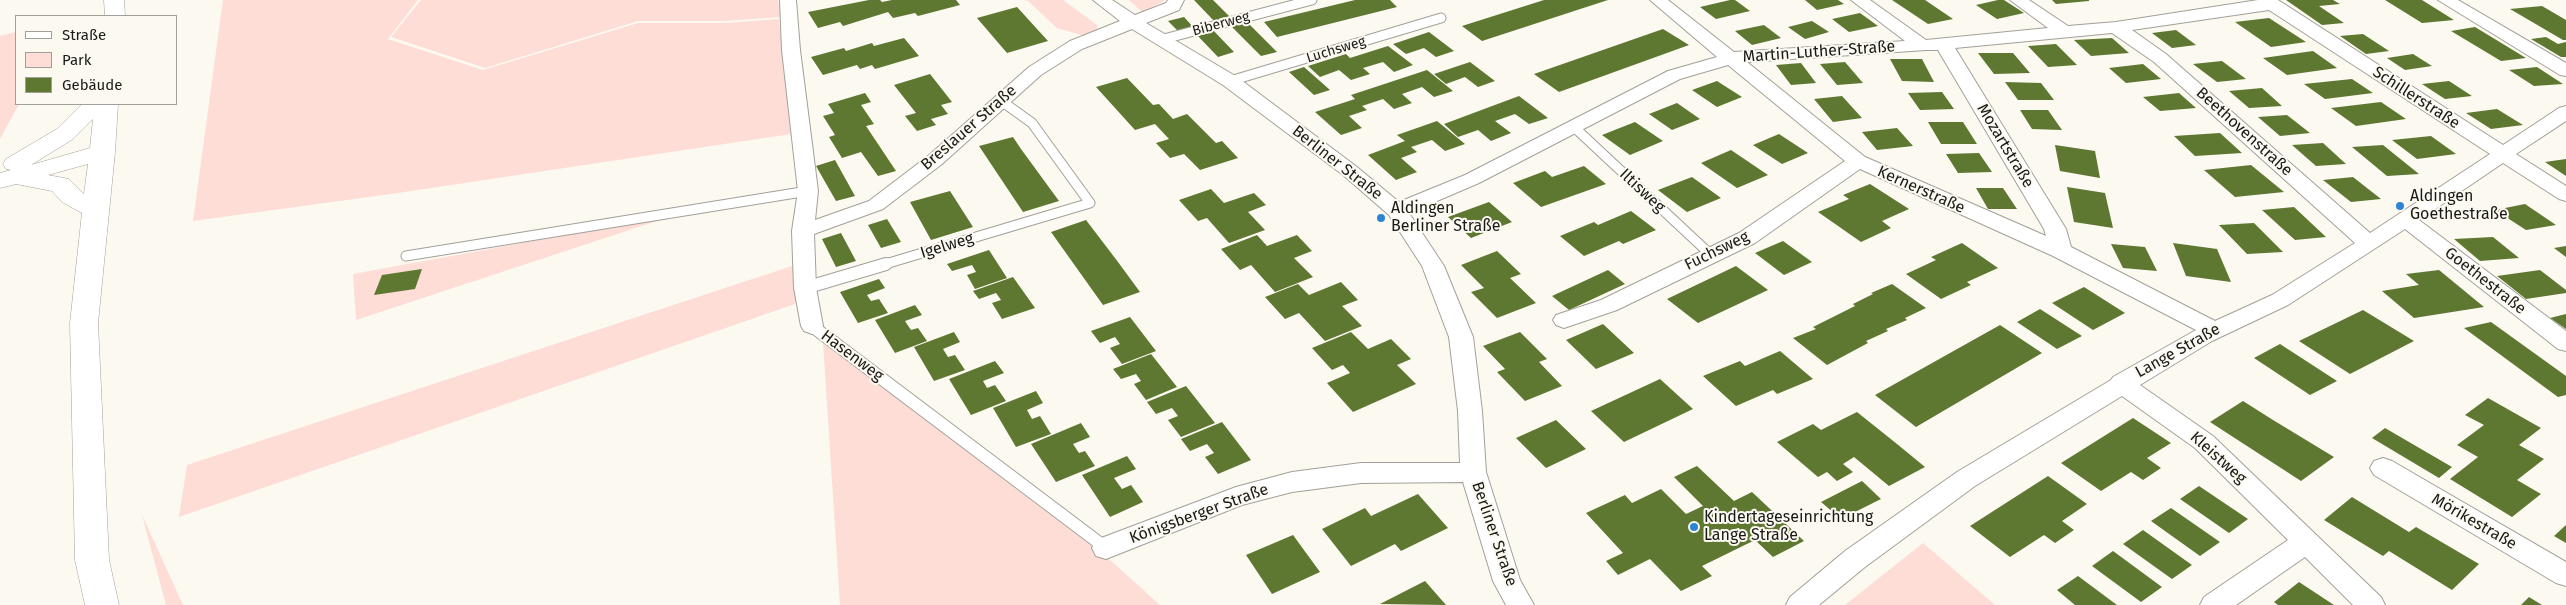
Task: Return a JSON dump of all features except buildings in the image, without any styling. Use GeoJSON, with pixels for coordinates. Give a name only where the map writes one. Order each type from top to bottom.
{"type":"FeatureCollection","features":[{"type":"Feature","properties":{"kind":"main road"},"geometry":{"type":"LineString","coordinates":[[7,173],[65,134],[94,105]]}},
{"type":"Feature","properties":{"kind":"main road"},"geometry":{"type":"LineString","coordinates":[[102,605],[92,560],[84,323],[106,105]]}},
{"type":"Feature","properties":{"kind":"main road"},"geometry":{"type":"LineString","coordinates":[[7,173],[103,149]]}},
{"type":"Feature","properties":{"kind":"main road"},"geometry":{"type":"LineString","coordinates":[[7,173],[60,184],[71,197],[96,210]]}},
{"type":"Feature","properties":{"kind":"street","name":"Hasenweg"},"geometry":{"type":"LineString","coordinates":[[788,0],[791,50],[808,191],[803,231],[805,288],[812,326]]}},
{"type":"Feature","properties":{"kind":"street","name":"Berliner Straße"},"geometry":{"type":"LineString","coordinates":[[1101,0],[1160,40],[1230,81],[1350,171],[1397,211],[1433,266],[1461,337],[1470,411],[1473,472],[1507,581],[1520,605]]}},
{"type":"Feature","properties":{"kind":"street","name":"Breslauer Straße"},"geometry":{"type":"LineString","coordinates":[[803,231],[876,205],[935,160],[1000,100],[1035,71],[1076,45],[1173,6],[1176,0]]}},
{"type":"Feature","properties":{"kind":"street","name":"Kernerstraße"},"geometry":{"type":"LineString","coordinates":[[1658,0],[1858,161],[2060,251],[2215,330]]}},
{"type":"Feature","properties":{"kind":"street"},"geometry":{"type":"LineString","coordinates":[[1859,0],[1923,46]]}},
{"type":"Feature","properties":{"kind":"street"},"geometry":{"type":"LineString","coordinates":[[2018,0],[2063,31]]}},
{"type":"Feature","properties":{"kind":"street"},"geometry":{"type":"LineString","coordinates":[[2446,0],[2566,71]]}},
{"type":"Feature","properties":{"kind":"street","name":"Martin-Luther-Straße"},"geometry":{"type":"LineString","coordinates":[[1397,211],[1472,179],[1674,75],[1732,58],[1944,44],[2116,26],[2270,2]]}},
{"type":"Feature","properties":{"kind":"street","name":"Schillerstraße"},"geometry":{"type":"LineString","coordinates":[[2270,2],[2566,195]]}},
{"type":"Feature","properties":{"kind":"street","name":"Beethovenstraße"},"geometry":{"type":"LineString","coordinates":[[2116,26],[2160,58],[2368,243]]}},
{"type":"Feature","properties":{"kind":"street","name":"Mozartstraße"},"geometry":{"type":"LineString","coordinates":[[1944,44],[2055,229],[2060,251]]}},
{"type":"Feature","properties":{"kind":"street","name":"Lange Straße"},"geometry":{"type":"LineString","coordinates":[[1800,605],[1855,559],[1966,479],[2121,383],[2215,330],[2280,300],[2566,112]]}},
{"type":"Feature","properties":{"kind":"street","name":"Fuchsweg"},"geometry":{"type":"LineString","coordinates":[[1564,320],[1609,305],[1747,238],[1858,161]]}},
{"type":"Feature","properties":{"kind":"street","name":"Goethestraße"},"geometry":{"type":"LineString","coordinates":[[2404,218],[2566,343]]}},
{"type":"Feature","properties":{"kind":"street","name":"Kleistweg"},"geometry":{"type":"LineString","coordinates":[[2121,383],[2204,442],[2371,605]]}},
{"type":"Feature","properties":{"kind":"street","name":"Mörikestraße"},"geometry":{"type":"LineString","coordinates":[[2383,468],[2566,575]]}},
{"type":"Feature","properties":{"kind":"street","name":"Königsberger Straße"},"geometry":{"type":"LineString","coordinates":[[1106,548],[1236,497],[1292,482],[1361,473],[1473,472]]}},
{"type":"Feature","properties":{"kind":"street"},"geometry":{"type":"LineString","coordinates":[[2214,605],[2306,542]]}},
{"type":"Feature","properties":{"kind":"lane","name":"Biberweg"},"geometry":{"type":"LineString","coordinates":[[1160,40],[1312,0]]}},
{"type":"Feature","properties":{"kind":"lane","name":"Luchsweg"},"geometry":{"type":"LineString","coordinates":[[1230,81],[1441,18]]}},
{"type":"Feature","properties":{"kind":"lane","name":"Igelweg"},"geometry":{"type":"LineString","coordinates":[[805,288],[1090,203],[1032,123],[1000,100]]}},
{"type":"Feature","properties":{"kind":"lane","name":"Iltisweg"},"geometry":{"type":"LineString","coordinates":[[1574,128],[1711,255]]}},
{"type":"Feature","properties":{"kind":"lane"},"geometry":{"type":"LineString","coordinates":[[406,256],[808,191]]}},
{"type":"Feature","properties":{"kind":"lane","name":"Hasenweg"},"geometry":{"type":"LineString","coordinates":[[812,326],[1106,548]]}},
{"type":"Feature","properties":{"kind":"green space"},"geometry":{"type":"Polygon","coordinates":[[[223,0],[418,0],[388,39],[483,70],[638,23],[725,23],[779,19],[791,134],[391,194],[193,221],[223,0]]]}},
{"type":"Feature","properties":{"kind":"green space"},"geometry":{"type":"Polygon","coordinates":[[[421,0],[778,0],[781,17],[725,21],[638,21],[485,68],[391,37],[421,0]]]}},
{"type":"Feature","properties":{"kind":"green space"},"geometry":{"type":"Polygon","coordinates":[[[1023,0],[1063,0],[1097,25],[1098,31],[1085,36],[1057,28],[1028,1],[1023,0]]]}},
{"type":"Feature","properties":{"kind":"green space"},"geometry":{"type":"Polygon","coordinates":[[[1129,0],[1163,0],[1164,1],[1142,12],[1129,0]]]}},
{"type":"Feature","properties":{"kind":"green space"},"geometry":{"type":"Polygon","coordinates":[[[15,32],[15,105],[18,105],[0,139],[0,36],[15,32]]]}},
{"type":"Feature","properties":{"kind":"green space"},"geometry":{"type":"Polygon","coordinates":[[[675,215],[356,320],[353,274],[675,215]]]}},
{"type":"Feature","properties":{"kind":"green space"},"geometry":{"type":"Polygon","coordinates":[[[795,265],[795,304],[179,517],[187,465],[795,265]]]}},
{"type":"Feature","properties":{"kind":"green space"},"geometry":{"type":"Polygon","coordinates":[[[823,342],[1109,559],[1160,605],[840,605],[823,342]]]}},
{"type":"Feature","properties":{"kind":"green space"},"geometry":{"type":"Polygon","coordinates":[[[142,515],[183,605],[166,605],[142,515]]]}},
{"type":"Feature","properties":{"kind":"green space"},"geometry":{"type":"Polygon","coordinates":[[[1923,543],[1995,605],[1845,605],[1923,543]]]}},
{"type":"Feature","properties":{"kind":"place","name":"Aldingen Goethestraße"},"geometry":{"type":"Point","coordinates":[2400,206]}},
{"type":"Feature","properties":{"kind":"place","name":"Aldingen Berliner Straße"},"geometry":{"type":"Point","coordinates":[1381,218]}},
{"type":"Feature","properties":{"kind":"place","name":"Kindertageseinrichtung Lange Straße"},"geometry":{"type":"Point","coordinates":[1694,527]}}]}
